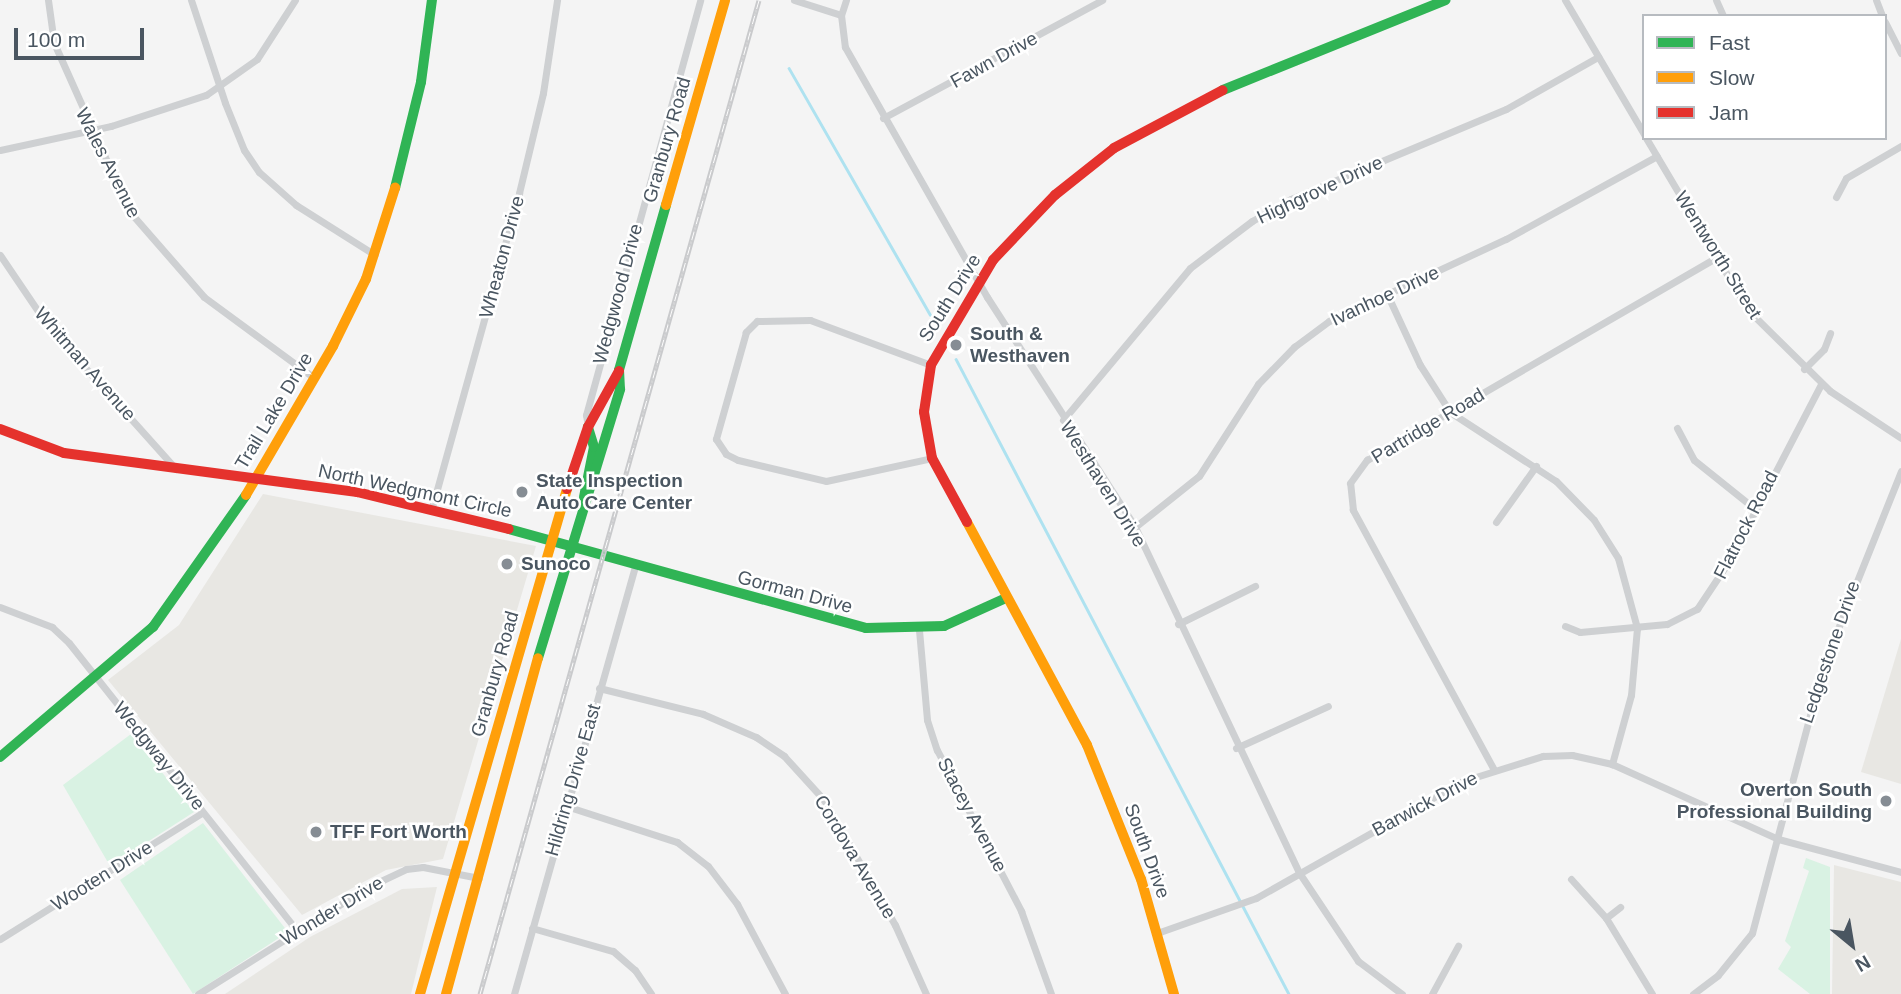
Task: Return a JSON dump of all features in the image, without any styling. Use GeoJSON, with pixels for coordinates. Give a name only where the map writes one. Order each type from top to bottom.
{"type":"FeatureCollection","features":[{"type":"Feature","properties":{"kind":"street","name":"Wales Avenue"},"geometry":{"type":"LineString","coordinates":[[48,0],[54,43],[90,131],[129,211],[176,270],[234,321],[313,377]]}},
{"type":"Feature","properties":{"kind":"street"},"geometry":{"type":"LineString","coordinates":[[191,0],[219,87],[244,150],[271,186],[375,255]]}},
{"type":"Feature","properties":{"kind":"street"},"geometry":{"type":"LineString","coordinates":[[0,150],[90,131],[168,110],[219,87],[257,59],[295,0]]}},
{"type":"Feature","properties":{"kind":"street","name":"Trail Lake Drive"},"geometry":{"type":"LineString","coordinates":[[0,757],[97,678],[153,628],[227,527],[313,377],[375,255],[414,114],[432,0]]}},
{"type":"Feature","properties":{"kind":"street","name":"Wheaton Drive"},"geometry":{"type":"LineString","coordinates":[[431,510],[519,193],[543,93],[557,0]]}},
{"type":"Feature","properties":{"kind":"street","name":"Wedgwood Drive"},"geometry":{"type":"LineString","coordinates":[[588,427],[586,415],[700,0]]}},
{"type":"Feature","properties":{"kind":"street","name":"Granbury Road"},"geometry":{"type":"LineString","coordinates":[[421,994],[552,539],[588,427],[619,370],[725,0]]}},
{"type":"Feature","properties":{"kind":"street"},"geometry":{"type":"LineString","coordinates":[[794,0],[841,15]]}},
{"type":"Feature","properties":{"kind":"street","name":"Westhaven Drive"},"geometry":{"type":"LineString","coordinates":[[846,0],[841,15],[845,47],[978,283],[1063,419],[1135,527],[1236,748],[1300,874],[1358,961],[1402,994]]}},
{"type":"Feature","properties":{"kind":"street","name":"Fawn Drive"},"geometry":{"type":"LineString","coordinates":[[883,118],[1102,0]]}},
{"type":"Feature","properties":{"kind":"street","name":"South Drive"},"geometry":{"type":"LineString","coordinates":[[1174,994],[1157,933],[1087,745],[932,458],[924,412],[930,365],[978,283],[1018,232],[1055,195],[1143,130],[1213,94],[1353,41],[1446,0]]}},
{"type":"Feature","properties":{"kind":"street","name":"Wentworth Street"},"geometry":{"type":"LineString","coordinates":[[1565,0],[1642,131]]}},
{"type":"Feature","properties":{"kind":"street"},"geometry":{"type":"LineString","coordinates":[[1887,26],[1901,53]]}},
{"type":"Feature","properties":{"kind":"street","name":"Highgrove Drive"},"geometry":{"type":"LineString","coordinates":[[1063,419],[1190,268],[1252,220],[1291,199],[1506,109],[1598,57]]}},
{"type":"Feature","properties":{"kind":"street","name":"Wentworth Street"},"geometry":{"type":"LineString","coordinates":[[1647,140],[1748,310],[1821,384],[1901,438]]}},
{"type":"Feature","properties":{"kind":"street"},"geometry":{"type":"LineString","coordinates":[[1836,197],[1846,178],[1901,146]]}},
{"type":"Feature","properties":{"kind":"street","name":"Ivanhoe Drive"},"geometry":{"type":"LineString","coordinates":[[1135,527],[1199,476],[1276,363],[1329,321],[1506,239],[1657,156]]}},
{"type":"Feature","properties":{"kind":"street","name":"Whitman Avenue"},"geometry":{"type":"LineString","coordinates":[[0,255],[48,326],[176,468]]}},
{"type":"Feature","properties":{"kind":"street","name":"Partridge Road"},"geometry":{"type":"LineString","coordinates":[[1493,768],[1398,596],[1350,496],[1350,483],[1367,460],[1717,257]]}},
{"type":"Feature","properties":{"kind":"street"},"geometry":{"type":"LineString","coordinates":[[1387,294],[1420,365],[1450,412],[1536,466],[1574,498],[1607,537],[1627,581],[1637,628],[1631,695],[1612,764]]}},
{"type":"Feature","properties":{"kind":"street"},"geometry":{"type":"LineString","coordinates":[[930,365],[831,325],[777,318],[757,321],[746,332],[716,432],[726,454],[801,477],[840,481],[932,458]]}},
{"type":"Feature","properties":{"kind":"street"},"geometry":{"type":"LineString","coordinates":[[1804,369],[1824,349],[1829,333]]}},
{"type":"Feature","properties":{"kind":"street","name":"Granbury Road"},"geometry":{"type":"LineString","coordinates":[[446,994],[479,878],[512,745],[575,546],[620,389],[619,370]]}},
{"type":"Feature","properties":{"kind":"street","name":"Flatrock Road"},"geometry":{"type":"LineString","coordinates":[[1565,626],[1580,632],[1637,628],[1667,624],[1697,609],[1729,561],[1821,384]]}},
{"type":"Feature","properties":{"kind":"street"},"geometry":{"type":"LineString","coordinates":[[586,505],[585,482],[594,447],[588,427]]}},
{"type":"Feature","properties":{"kind":"street"},"geometry":{"type":"LineString","coordinates":[[1677,428],[1695,460],[1754,509]]}},
{"type":"Feature","properties":{"kind":"street","name":"North Wedgmont Circle"},"geometry":{"type":"LineString","coordinates":[[0,429],[64,453],[357,492],[575,546]]}},
{"type":"Feature","properties":{"kind":"street"},"geometry":{"type":"LineString","coordinates":[[1496,522],[1536,466]]}},
{"type":"Feature","properties":{"kind":"street","name":"Ledgestone Drive"},"geometry":{"type":"LineString","coordinates":[[1778,839],[1823,666],[1901,471]]}},
{"type":"Feature","properties":{"kind":"street","name":"Gorman Drive"},"geometry":{"type":"LineString","coordinates":[[575,546],[635,566],[842,623],[919,629],[970,617],[1006,598]]}},
{"type":"Feature","properties":{"kind":"street","name":"Hildring Drive East"},"geometry":{"type":"LineString","coordinates":[[514,994],[635,566]]}},
{"type":"Feature","properties":{"kind":"street"},"geometry":{"type":"LineString","coordinates":[[1178,624],[1255,586]]}},
{"type":"Feature","properties":{"kind":"street","name":"Wedgway Drive"},"geometry":{"type":"LineString","coordinates":[[0,607],[52,627],[97,678],[297,931]]}},
{"type":"Feature","properties":{"kind":"street","name":"Stacey Avenue"},"geometry":{"type":"LineString","coordinates":[[919,629],[927,720],[937,750],[1021,911],[1051,994]]}},
{"type":"Feature","properties":{"kind":"street","name":"Cordova Avenue"},"geometry":{"type":"LineString","coordinates":[[599,688],[703,714],[757,737],[784,756],[824,800],[895,925],[926,994]]}},
{"type":"Feature","properties":{"kind":"street"},"geometry":{"type":"LineString","coordinates":[[1236,748],[1328,706]]}},
{"type":"Feature","properties":{"kind":"street","name":"Barwick Drive"},"geometry":{"type":"LineString","coordinates":[[1157,933],[1256,898],[1493,768],[1543,756],[1572,755],[1612,764],[1778,839],[1901,872]]}},
{"type":"Feature","properties":{"kind":"street"},"geometry":{"type":"LineString","coordinates":[[566,806],[677,842],[708,866],[737,904],[785,994]]}},
{"type":"Feature","properties":{"kind":"street","name":"Wooten Drive"},"geometry":{"type":"LineString","coordinates":[[0,939],[203,812]]}},
{"type":"Feature","properties":{"kind":"street"},"geometry":{"type":"LineString","coordinates":[[1693,994],[1718,975],[1752,933],[1778,839]]}},
{"type":"Feature","properties":{"kind":"street","name":"Wonder Drive"},"geometry":{"type":"LineString","coordinates":[[198,994],[297,931],[406,869],[479,878]]}},
{"type":"Feature","properties":{"kind":"street"},"geometry":{"type":"LineString","coordinates":[[1572,879],[1606,918],[1652,994]]}},
{"type":"Feature","properties":{"kind":"street"},"geometry":{"type":"LineString","coordinates":[[1606,918],[1620,907]]}},
{"type":"Feature","properties":{"kind":"street"},"geometry":{"type":"LineString","coordinates":[[532,928],[613,951],[635,970],[651,994]]}},
{"type":"Feature","properties":{"kind":"street"},"geometry":{"type":"LineString","coordinates":[[1432,994],[1458,946]]}},
{"type":"Feature","properties":{"kind":"shaded area"},"geometry":{"type":"Polygon","coordinates":[[[263,494],[536,546],[443,859],[386,870],[302,915],[108,680],[179,625],[263,494]]]}},
{"type":"Feature","properties":{"kind":"shaded area"},"geometry":{"type":"Polygon","coordinates":[[[1901,639],[1901,784],[1861,772],[1901,639]]]}},
{"type":"Feature","properties":{"kind":"shaded area"},"geometry":{"type":"Polygon","coordinates":[[[1834,865],[1901,882],[1901,994],[1832,994],[1834,865]]]}},
{"type":"Feature","properties":{"kind":"shaded area"},"geometry":{"type":"Polygon","coordinates":[[[437,887],[411,994],[225,994],[310,937],[402,889],[437,887]]]}},
{"type":"Feature","properties":{"kind":"green space"},"geometry":{"type":"Polygon","coordinates":[[[131,734],[194,812],[110,866],[63,785],[131,734]]]}},
{"type":"Feature","properties":{"kind":"green space"},"geometry":{"type":"Polygon","coordinates":[[[203,823],[288,932],[193,994],[120,880],[203,823]]]}},
{"type":"Feature","properties":{"kind":"green space"},"geometry":{"type":"Polygon","coordinates":[[[1806,858],[1830,867],[1830,994],[1810,994],[1778,969],[1791,947],[1785,941],[1809,871],[1803,868],[1806,858]]]}},
{"type":"Feature","properties":{"kind":"waterway"},"geometry":{"type":"LineString","coordinates":[[789,68],[930,314]]}},
{"type":"Feature","properties":{"kind":"waterway"},"geometry":{"type":"LineString","coordinates":[[956,359],[1289,994]]}},
{"type":"Feature","properties":{"kind":"railway"},"geometry":{"type":"LineString","coordinates":[[480,994],[759,0]]}},
{"type":"Feature","properties":{"kind":"traffic: fast"},"geometry":{"type":"LineString","coordinates":[[395,188],[421,82],[432,0]]}},
{"type":"Feature","properties":{"kind":"traffic: fast"},"geometry":{"type":"LineString","coordinates":[[1223,90],[1446,0]]}},
{"type":"Feature","properties":{"kind":"traffic: fast"},"geometry":{"type":"LineString","coordinates":[[538,658],[620,389],[619,370],[666,205]]}},
{"type":"Feature","properties":{"kind":"traffic: fast"},"geometry":{"type":"LineString","coordinates":[[584,497],[594,447],[588,427]]}},
{"type":"Feature","properties":{"kind":"traffic: fast"},"geometry":{"type":"LineString","coordinates":[[0,757],[153,627],[246,495]]}},
{"type":"Feature","properties":{"kind":"traffic: fast"},"geometry":{"type":"LineString","coordinates":[[509,529],[866,628],[944,626],[1006,598]]}},
{"type":"Feature","properties":{"kind":"traffic: slow"},"geometry":{"type":"LineString","coordinates":[[666,205],[725,0]]}},
{"type":"Feature","properties":{"kind":"traffic: slow"},"geometry":{"type":"LineString","coordinates":[[246,495],[333,346],[366,279],[395,188]]}},
{"type":"Feature","properties":{"kind":"traffic: slow"},"geometry":{"type":"LineString","coordinates":[[420,994],[567,489]]}},
{"type":"Feature","properties":{"kind":"traffic: slow"},"geometry":{"type":"LineString","coordinates":[[967,522],[1087,745],[1141,879],[1174,994]]}},
{"type":"Feature","properties":{"kind":"traffic: slow"},"geometry":{"type":"LineString","coordinates":[[446,994],[538,658]]}},
{"type":"Feature","properties":{"kind":"traffic: jam"},"geometry":{"type":"LineString","coordinates":[[967,522],[932,458],[924,412],[931,365],[993,260],[1055,195],[1114,148],[1223,90]]}},
{"type":"Feature","properties":{"kind":"traffic: jam"},"geometry":{"type":"LineString","coordinates":[[567,489],[588,427],[619,371]]}},
{"type":"Feature","properties":{"kind":"traffic: jam"},"geometry":{"type":"LineString","coordinates":[[0,429],[64,453],[357,492],[509,529]]}},
{"type":"Feature","properties":{"kind":"place","name":"South & Westhaven"},"geometry":{"type":"Point","coordinates":[956,345]}},
{"type":"Feature","properties":{"kind":"place","name":"State Inspection Auto Care Center"},"geometry":{"type":"Point","coordinates":[522,492]}},
{"type":"Feature","properties":{"kind":"place","name":"Sunoco"},"geometry":{"type":"Point","coordinates":[507,564]}},
{"type":"Feature","properties":{"kind":"place","name":"Overton South Professional Building"},"geometry":{"type":"Point","coordinates":[1886,801]}},
{"type":"Feature","properties":{"kind":"place","name":"TFF Fort Worth"},"geometry":{"type":"Point","coordinates":[316,832]}}]}
